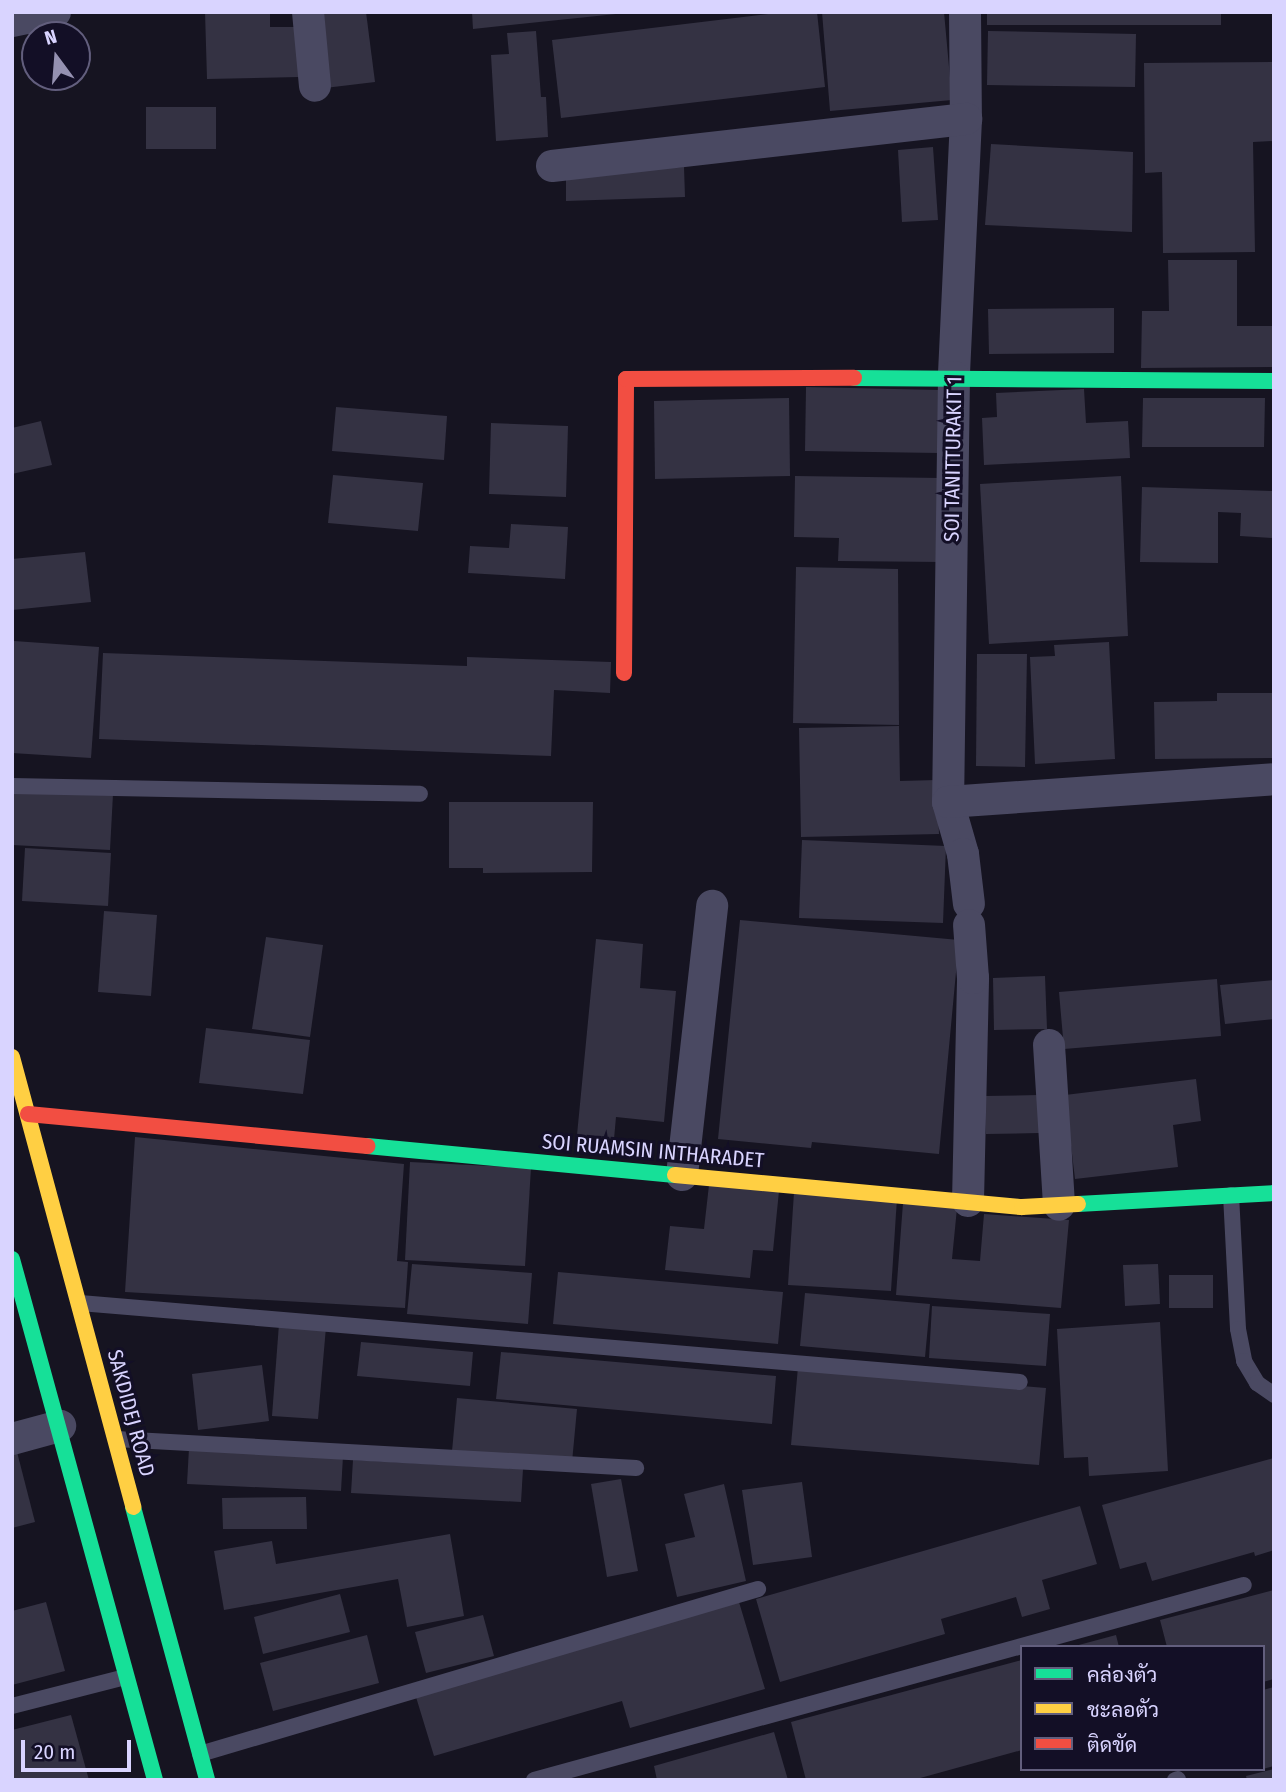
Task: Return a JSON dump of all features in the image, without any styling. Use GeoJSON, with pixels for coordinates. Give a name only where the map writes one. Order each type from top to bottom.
{"type":"FeatureCollection","features":[{"type":"Feature","properties":{"kind":"street"},"geometry":{"type":"LineString","coordinates":[[12,21],[55,12]]}},
{"type":"Feature","properties":{"kind":"street"},"geometry":{"type":"LineString","coordinates":[[307,12],[315,86]]}},
{"type":"Feature","properties":{"kind":"street","name":"SOI TANITTURAKIT 1"},"geometry":{"type":"LineString","coordinates":[[965,12],[966,119],[954,377],[948,802],[963,854],[973,978],[968,1201]]}},
{"type":"Feature","properties":{"kind":"street"},"geometry":{"type":"LineString","coordinates":[[552,166],[966,119]]}},
{"type":"Feature","properties":{"kind":"street"},"geometry":{"type":"LineString","coordinates":[[624,673],[626,379],[954,377],[1274,382]]}},
{"type":"Feature","properties":{"kind":"street"},"geometry":{"type":"LineString","coordinates":[[948,802],[1274,779]]}},
{"type":"Feature","properties":{"kind":"street"},"geometry":{"type":"LineString","coordinates":[[682,1175],[712,905]]}},
{"type":"Feature","properties":{"kind":"street"},"geometry":{"type":"LineString","coordinates":[[1049,1045],[1059,1205]]}},
{"type":"Feature","properties":{"kind":"street","name":"SAKDIDEJ ROAD"},"geometry":{"type":"LineString","coordinates":[[12,1056],[207,1780]]}},
{"type":"Feature","properties":{"kind":"street","name":"SOI RUAMSIN INTHARADET"},"geometry":{"type":"LineString","coordinates":[[28,1114],[1022,1207],[1274,1193]]}},
{"type":"Feature","properties":{"kind":"street"},"geometry":{"type":"LineString","coordinates":[[12,1259],[155,1780]]}},
{"type":"Feature","properties":{"kind":"street"},"geometry":{"type":"LineString","coordinates":[[12,1439],[60,1426]]}},
{"type":"Feature","properties":{"kind":"lane"},"geometry":{"type":"LineString","coordinates":[[12,786],[420,794]]}},
{"type":"Feature","properties":{"kind":"lane"},"geometry":{"type":"LineString","coordinates":[[1231,1195],[1238,1329],[1244,1361],[1257,1383],[1274,1395]]}},
{"type":"Feature","properties":{"kind":"lane"},"geometry":{"type":"LineString","coordinates":[[80,1303],[1020,1382]]}},
{"type":"Feature","properties":{"kind":"lane"},"geometry":{"type":"LineString","coordinates":[[116,1439],[636,1468]]}},
{"type":"Feature","properties":{"kind":"lane"},"geometry":{"type":"LineString","coordinates":[[1028,1645],[1244,1586]]}},
{"type":"Feature","properties":{"kind":"lane"},"geometry":{"type":"LineString","coordinates":[[200,1754],[758,1589]]}},
{"type":"Feature","properties":{"kind":"lane"},"geometry":{"type":"LineString","coordinates":[[534,1780],[1020,1647]]}},
{"type":"Feature","properties":{"kind":"lane"},"geometry":{"type":"LineString","coordinates":[[12,1706],[125,1678]]}},
{"type":"Feature","properties":{"kind":"building"},"geometry":{"type":"Polygon","coordinates":[[[205,12],[270,12],[270,27],[299,27],[299,77],[207,79],[205,12]]]}},
{"type":"Feature","properties":{"kind":"building"},"geometry":{"type":"Polygon","coordinates":[[[317,12],[366,12],[375,82],[325,88],[317,12]]]}},
{"type":"Feature","properties":{"kind":"building"},"geometry":{"type":"Polygon","coordinates":[[[472,12],[616,12],[616,14],[473,29],[472,12]]]}},
{"type":"Feature","properties":{"kind":"building"},"geometry":{"type":"Polygon","coordinates":[[[784,12],[817,12],[825,87],[561,118],[552,40],[784,12]]]}},
{"type":"Feature","properties":{"kind":"building"},"geometry":{"type":"Polygon","coordinates":[[[822,12],[944,12],[952,100],[830,111],[822,12]]]}},
{"type":"Feature","properties":{"kind":"building"},"geometry":{"type":"Polygon","coordinates":[[[987,12],[1221,12],[1221,25],[987,25],[987,12]]]}},
{"type":"Feature","properties":{"kind":"building"},"geometry":{"type":"Polygon","coordinates":[[[536,31],[541,97],[546,97],[548,137],[496,141],[491,55],[509,54],[507,33],[536,31]]]}},
{"type":"Feature","properties":{"kind":"building"},"geometry":{"type":"Polygon","coordinates":[[[988,31],[1136,34],[1135,87],[987,85],[988,31]]]}},
{"type":"Feature","properties":{"kind":"building"},"geometry":{"type":"Polygon","coordinates":[[[1273,62],[1274,141],[1253,142],[1255,252],[1163,253],[1162,172],[1145,173],[1144,63],[1273,62]]]}},
{"type":"Feature","properties":{"kind":"building"},"geometry":{"type":"Polygon","coordinates":[[[146,107],[216,107],[216,149],[146,149],[146,107]]]}},
{"type":"Feature","properties":{"kind":"building"},"geometry":{"type":"Polygon","coordinates":[[[991,144],[1133,152],[1132,232],[985,225],[991,144]]]}},
{"type":"Feature","properties":{"kind":"building"},"geometry":{"type":"Polygon","coordinates":[[[933,147],[938,220],[902,222],[898,150],[933,147]]]}},
{"type":"Feature","properties":{"kind":"building"},"geometry":{"type":"Polygon","coordinates":[[[684,167],[685,197],[566,201],[566,171],[684,167]]]}},
{"type":"Feature","properties":{"kind":"building"},"geometry":{"type":"Polygon","coordinates":[[[1168,260],[1237,260],[1237,326],[1272,326],[1272,367],[1141,368],[1142,311],[1169,311],[1168,260]]]}},
{"type":"Feature","properties":{"kind":"building"},"geometry":{"type":"Polygon","coordinates":[[[1114,308],[1114,353],[989,354],[988,309],[1114,308]]]}},
{"type":"Feature","properties":{"kind":"building"},"geometry":{"type":"Polygon","coordinates":[[[806,387],[939,390],[939,453],[805,451],[806,387]]]}},
{"type":"Feature","properties":{"kind":"building"},"geometry":{"type":"Polygon","coordinates":[[[1084,389],[1086,423],[1128,421],[1130,458],[984,465],[982,418],[997,417],[996,393],[1084,389]]]}},
{"type":"Feature","properties":{"kind":"building"},"geometry":{"type":"Polygon","coordinates":[[[789,398],[790,476],[655,479],[654,401],[789,398]]]}},
{"type":"Feature","properties":{"kind":"building"},"geometry":{"type":"Polygon","coordinates":[[[1143,398],[1265,398],[1264,447],[1142,447],[1143,398]]]}},
{"type":"Feature","properties":{"kind":"building"},"geometry":{"type":"Polygon","coordinates":[[[336,407],[447,416],[444,460],[332,451],[336,407]]]}},
{"type":"Feature","properties":{"kind":"building"},"geometry":{"type":"Polygon","coordinates":[[[41,421],[52,465],[12,474],[12,428],[41,421]]]}},
{"type":"Feature","properties":{"kind":"building"},"geometry":{"type":"Polygon","coordinates":[[[491,423],[568,426],[566,497],[489,494],[491,423]]]}},
{"type":"Feature","properties":{"kind":"building"},"geometry":{"type":"Polygon","coordinates":[[[333,475],[423,483],[418,531],[328,523],[333,475]]]}},
{"type":"Feature","properties":{"kind":"building"},"geometry":{"type":"Polygon","coordinates":[[[795,476],[941,478],[943,562],[838,561],[839,538],[794,537],[795,476]]]}},
{"type":"Feature","properties":{"kind":"building"},"geometry":{"type":"Polygon","coordinates":[[[1121,476],[1128,636],[989,644],[980,484],[1121,476]]]}},
{"type":"Feature","properties":{"kind":"building"},"geometry":{"type":"Polygon","coordinates":[[[1142,487],[1274,491],[1273,538],[1240,536],[1241,513],[1218,512],[1218,563],[1140,562],[1142,487]]]}},
{"type":"Feature","properties":{"kind":"building"},"geometry":{"type":"Polygon","coordinates":[[[511,524],[568,527],[565,579],[468,573],[470,546],[509,548],[511,524]]]}},
{"type":"Feature","properties":{"kind":"building"},"geometry":{"type":"Polygon","coordinates":[[[85,552],[91,602],[12,610],[12,559],[85,552]]]}},
{"type":"Feature","properties":{"kind":"building"},"geometry":{"type":"Polygon","coordinates":[[[796,567],[898,569],[899,725],[793,723],[796,567]]]}},
{"type":"Feature","properties":{"kind":"building"},"geometry":{"type":"Polygon","coordinates":[[[14,641],[99,647],[91,758],[12,753],[14,641]]]}},
{"type":"Feature","properties":{"kind":"building"},"geometry":{"type":"Polygon","coordinates":[[[1109,642],[1115,759],[1035,764],[1030,657],[1055,656],[1054,645],[1109,642]]]}},
{"type":"Feature","properties":{"kind":"building"},"geometry":{"type":"Polygon","coordinates":[[[103,653],[467,666],[467,657],[611,662],[610,693],[554,690],[551,756],[99,739],[103,653]]]}},
{"type":"Feature","properties":{"kind":"building"},"geometry":{"type":"Polygon","coordinates":[[[977,654],[1027,654],[1025,767],[976,766],[977,654]]]}},
{"type":"Feature","properties":{"kind":"building"},"geometry":{"type":"Polygon","coordinates":[[[1217,693],[1272,693],[1272,758],[1155,759],[1154,702],[1217,701],[1217,693]]]}},
{"type":"Feature","properties":{"kind":"building"},"geometry":{"type":"Polygon","coordinates":[[[899,726],[900,781],[937,780],[939,834],[801,837],[799,728],[899,726]]]}},
{"type":"Feature","properties":{"kind":"building"},"geometry":{"type":"Polygon","coordinates":[[[12,788],[113,794],[110,850],[12,845],[12,788]]]}},
{"type":"Feature","properties":{"kind":"building"},"geometry":{"type":"Polygon","coordinates":[[[449,802],[593,802],[592,872],[483,873],[483,868],[449,868],[449,802]]]}},
{"type":"Feature","properties":{"kind":"building"},"geometry":{"type":"Polygon","coordinates":[[[802,840],[946,846],[943,923],[799,918],[802,840]]]}},
{"type":"Feature","properties":{"kind":"building"},"geometry":{"type":"Polygon","coordinates":[[[25,848],[111,853],[108,906],[22,901],[25,848]]]}},
{"type":"Feature","properties":{"kind":"building"},"geometry":{"type":"Polygon","coordinates":[[[104,911],[157,915],[151,996],[98,992],[104,911]]]}},
{"type":"Feature","properties":{"kind":"building"},"geometry":{"type":"Polygon","coordinates":[[[740,920],[959,940],[939,1154],[812,1142],[811,1148],[718,1139],[740,920]]]}},
{"type":"Feature","properties":{"kind":"building"},"geometry":{"type":"Polygon","coordinates":[[[266,937],[323,945],[310,1037],[252,1029],[266,937]]]}},
{"type":"Feature","properties":{"kind":"building"},"geometry":{"type":"Polygon","coordinates":[[[596,939],[643,944],[640,988],[676,991],[664,1122],[616,1117],[614,1139],[577,1135],[596,939]]]}},
{"type":"Feature","properties":{"kind":"building"},"geometry":{"type":"Polygon","coordinates":[[[1045,976],[1047,1029],[994,1030],[993,978],[1045,976]]]}},
{"type":"Feature","properties":{"kind":"building"},"geometry":{"type":"Polygon","coordinates":[[[1217,979],[1221,1036],[1064,1049],[1059,992],[1217,979]]]}},
{"type":"Feature","properties":{"kind":"building"},"geometry":{"type":"Polygon","coordinates":[[[1274,980],[1274,1019],[1225,1024],[1220,985],[1274,980]]]}},
{"type":"Feature","properties":{"kind":"building"},"geometry":{"type":"Polygon","coordinates":[[[206,1028],[310,1040],[303,1094],[199,1083],[206,1028]]]}},
{"type":"Feature","properties":{"kind":"building"},"geometry":{"type":"Polygon","coordinates":[[[1196,1079],[1201,1121],[1173,1125],[1178,1167],[1075,1179],[1065,1095],[1196,1079]]]}},
{"type":"Feature","properties":{"kind":"building"},"geometry":{"type":"Polygon","coordinates":[[[1039,1095],[1039,1133],[986,1134],[985,1096],[1039,1095]]]}},
{"type":"Feature","properties":{"kind":"building"},"geometry":{"type":"Polygon","coordinates":[[[135,1137],[404,1164],[397,1261],[408,1262],[405,1308],[125,1292],[135,1137]]]}},
{"type":"Feature","properties":{"kind":"building"},"geometry":{"type":"Polygon","coordinates":[[[410,1162],[531,1168],[525,1266],[405,1260],[410,1162]]]}},
{"type":"Feature","properties":{"kind":"building"},"geometry":{"type":"Polygon","coordinates":[[[709,1185],[779,1191],[773,1251],[753,1250],[750,1278],[665,1270],[670,1226],[704,1229],[709,1185]]]}},
{"type":"Feature","properties":{"kind":"building"},"geometry":{"type":"Polygon","coordinates":[[[794,1192],[897,1198],[891,1291],[788,1285],[794,1192]]]}},
{"type":"Feature","properties":{"kind":"building"},"geometry":{"type":"Polygon","coordinates":[[[903,1203],[957,1208],[952,1259],[980,1261],[984,1214],[1069,1220],[1061,1308],[896,1295],[903,1203]]]}},
{"type":"Feature","properties":{"kind":"building"},"geometry":{"type":"Polygon","coordinates":[[[412,1264],[532,1273],[528,1324],[407,1314],[412,1264]]]}},
{"type":"Feature","properties":{"kind":"building"},"geometry":{"type":"Polygon","coordinates":[[[1158,1264],[1160,1304],[1125,1306],[1123,1265],[1158,1264]]]}},
{"type":"Feature","properties":{"kind":"building"},"geometry":{"type":"Polygon","coordinates":[[[558,1272],[783,1292],[778,1344],[553,1324],[558,1272]]]}},
{"type":"Feature","properties":{"kind":"building"},"geometry":{"type":"Polygon","coordinates":[[[1169,1275],[1213,1275],[1213,1308],[1169,1308],[1169,1275]]]}},
{"type":"Feature","properties":{"kind":"building"},"geometry":{"type":"Polygon","coordinates":[[[805,1293],[930,1304],[925,1357],[800,1346],[805,1293]]]}},
{"type":"Feature","properties":{"kind":"building"},"geometry":{"type":"Polygon","coordinates":[[[932,1306],[1050,1314],[1046,1366],[929,1358],[932,1306]]]}},
{"type":"Feature","properties":{"kind":"building"},"geometry":{"type":"Polygon","coordinates":[[[1160,1322],[1168,1471],[1089,1476],[1088,1457],[1064,1458],[1057,1329],[1160,1322]]]}},
{"type":"Feature","properties":{"kind":"building"},"geometry":{"type":"Polygon","coordinates":[[[279,1324],[326,1327],[318,1419],[272,1416],[279,1324]]]}},
{"type":"Feature","properties":{"kind":"building"},"geometry":{"type":"Polygon","coordinates":[[[361,1342],[473,1352],[470,1386],[357,1376],[361,1342]]]}},
{"type":"Feature","properties":{"kind":"building"},"geometry":{"type":"Polygon","coordinates":[[[501,1352],[776,1376],[772,1424],[496,1399],[501,1352]]]}},
{"type":"Feature","properties":{"kind":"building"},"geometry":{"type":"Polygon","coordinates":[[[262,1365],[269,1421],[198,1430],[192,1374],[262,1365]]]}},
{"type":"Feature","properties":{"kind":"building"},"geometry":{"type":"Polygon","coordinates":[[[798,1367],[1046,1388],[1039,1465],[791,1445],[798,1367]]]}},
{"type":"Feature","properties":{"kind":"building"},"geometry":{"type":"Polygon","coordinates":[[[457,1398],[577,1409],[572,1462],[452,1451],[457,1398]]]}},
{"type":"Feature","properties":{"kind":"building"},"geometry":{"type":"Polygon","coordinates":[[[16,1448],[35,1522],[12,1528],[12,1449],[16,1448]]]}},
{"type":"Feature","properties":{"kind":"building"},"geometry":{"type":"Polygon","coordinates":[[[189,1448],[343,1456],[341,1491],[187,1484],[189,1448]]]}},
{"type":"Feature","properties":{"kind":"building"},"geometry":{"type":"Polygon","coordinates":[[[1274,1458],[1274,1550],[1255,1556],[1254,1552],[1152,1581],[1146,1562],[1120,1569],[1102,1505],[1274,1458]]]}},
{"type":"Feature","properties":{"kind":"building"},"geometry":{"type":"Polygon","coordinates":[[[353,1460],[523,1469],[521,1502],[351,1493],[353,1460]]]}},
{"type":"Feature","properties":{"kind":"building"},"geometry":{"type":"Polygon","coordinates":[[[621,1479],[638,1571],[607,1577],[591,1484],[621,1479]]]}},
{"type":"Feature","properties":{"kind":"building"},"geometry":{"type":"Polygon","coordinates":[[[802,1482],[812,1557],[753,1565],[742,1490],[802,1482]]]}},
{"type":"Feature","properties":{"kind":"building"},"geometry":{"type":"Polygon","coordinates":[[[724,1484],[746,1581],[677,1597],[665,1544],[695,1537],[684,1494],[724,1484]]]}},
{"type":"Feature","properties":{"kind":"building"},"geometry":{"type":"Polygon","coordinates":[[[306,1497],[307,1529],[223,1529],[222,1498],[306,1497]]]}},
{"type":"Feature","properties":{"kind":"building"},"geometry":{"type":"Polygon","coordinates":[[[1080,1506],[1097,1564],[1042,1580],[1050,1609],[1022,1617],[1016,1597],[941,1619],[945,1634],[780,1682],[756,1599],[1080,1506]]]}},
{"type":"Feature","properties":{"kind":"building"},"geometry":{"type":"Polygon","coordinates":[[[450,1534],[464,1616],[407,1627],[398,1579],[224,1610],[214,1551],[272,1541],[276,1564],[450,1534]]]}},
{"type":"Feature","properties":{"kind":"building"},"geometry":{"type":"Polygon","coordinates":[[[1274,1590],[1274,1679],[1265,1681],[1265,1645],[1166,1645],[1160,1620],[1274,1590]]]}},
{"type":"Feature","properties":{"kind":"building"},"geometry":{"type":"Polygon","coordinates":[[[340,1594],[350,1632],[263,1654],[254,1617],[340,1594]]]}},
{"type":"Feature","properties":{"kind":"building"},"geometry":{"type":"Polygon","coordinates":[[[46,1602],[65,1671],[12,1685],[12,1611],[46,1602]]]}},
{"type":"Feature","properties":{"kind":"building"},"geometry":{"type":"Polygon","coordinates":[[[739,1602],[765,1689],[630,1728],[622,1701],[434,1756],[416,1697],[739,1602]]]}},
{"type":"Feature","properties":{"kind":"building"},"geometry":{"type":"Polygon","coordinates":[[[483,1615],[494,1656],[426,1673],[415,1632],[483,1615]]]}},
{"type":"Feature","properties":{"kind":"building"},"geometry":{"type":"Polygon","coordinates":[[[367,1635],[379,1683],[273,1711],[260,1663],[367,1635]]]}},
{"type":"Feature","properties":{"kind":"building"},"geometry":{"type":"Polygon","coordinates":[[[1116,1635],[1118,1645],[1079,1645],[1116,1635]]]}},
{"type":"Feature","properties":{"kind":"building"},"geometry":{"type":"Polygon","coordinates":[[[1020,1661],[1020,1751],[913,1780],[806,1780],[791,1722],[1020,1661]]]}},
{"type":"Feature","properties":{"kind":"building"},"geometry":{"type":"Polygon","coordinates":[[[1274,1687],[1274,1766],[1265,1768],[1265,1689],[1274,1687]]]}},
{"type":"Feature","properties":{"kind":"building"},"geometry":{"type":"Polygon","coordinates":[[[71,1715],[89,1780],[12,1780],[12,1730],[71,1715]]]}},
{"type":"Feature","properties":{"kind":"building"},"geometry":{"type":"Polygon","coordinates":[[[774,1732],[788,1780],[657,1780],[654,1766],[774,1732]]]}},
{"type":"Feature","properties":{"kind":"building"},"geometry":{"type":"Polygon","coordinates":[[[1274,1769],[1274,1780],[1247,1780],[1246,1776],[1274,1769]]]}},
{"type":"Feature","properties":{"kind":"traffic: fast"},"geometry":{"type":"LineString","coordinates":[[854,378],[1274,381]]}},
{"type":"Feature","properties":{"kind":"traffic: fast"},"geometry":{"type":"LineString","coordinates":[[367,1146],[675,1175]]}},
{"type":"Feature","properties":{"kind":"traffic: fast"},"geometry":{"type":"LineString","coordinates":[[1078,1204],[1274,1193]]}},
{"type":"Feature","properties":{"kind":"traffic: fast"},"geometry":{"type":"LineString","coordinates":[[12,1259],[155,1780]]}},
{"type":"Feature","properties":{"kind":"traffic: fast"},"geometry":{"type":"LineString","coordinates":[[133,1507],[207,1780]]}},
{"type":"Feature","properties":{"kind":"traffic: slow"},"geometry":{"type":"LineString","coordinates":[[12,1057],[133,1507]]}},
{"type":"Feature","properties":{"kind":"traffic: slow"},"geometry":{"type":"LineString","coordinates":[[675,1175],[1022,1207],[1078,1204]]}},
{"type":"Feature","properties":{"kind":"traffic: jam"},"geometry":{"type":"LineString","coordinates":[[624,673],[626,379],[854,378]]}},
{"type":"Feature","properties":{"kind":"traffic: jam"},"geometry":{"type":"LineString","coordinates":[[28,1114],[367,1146]]}}]}
